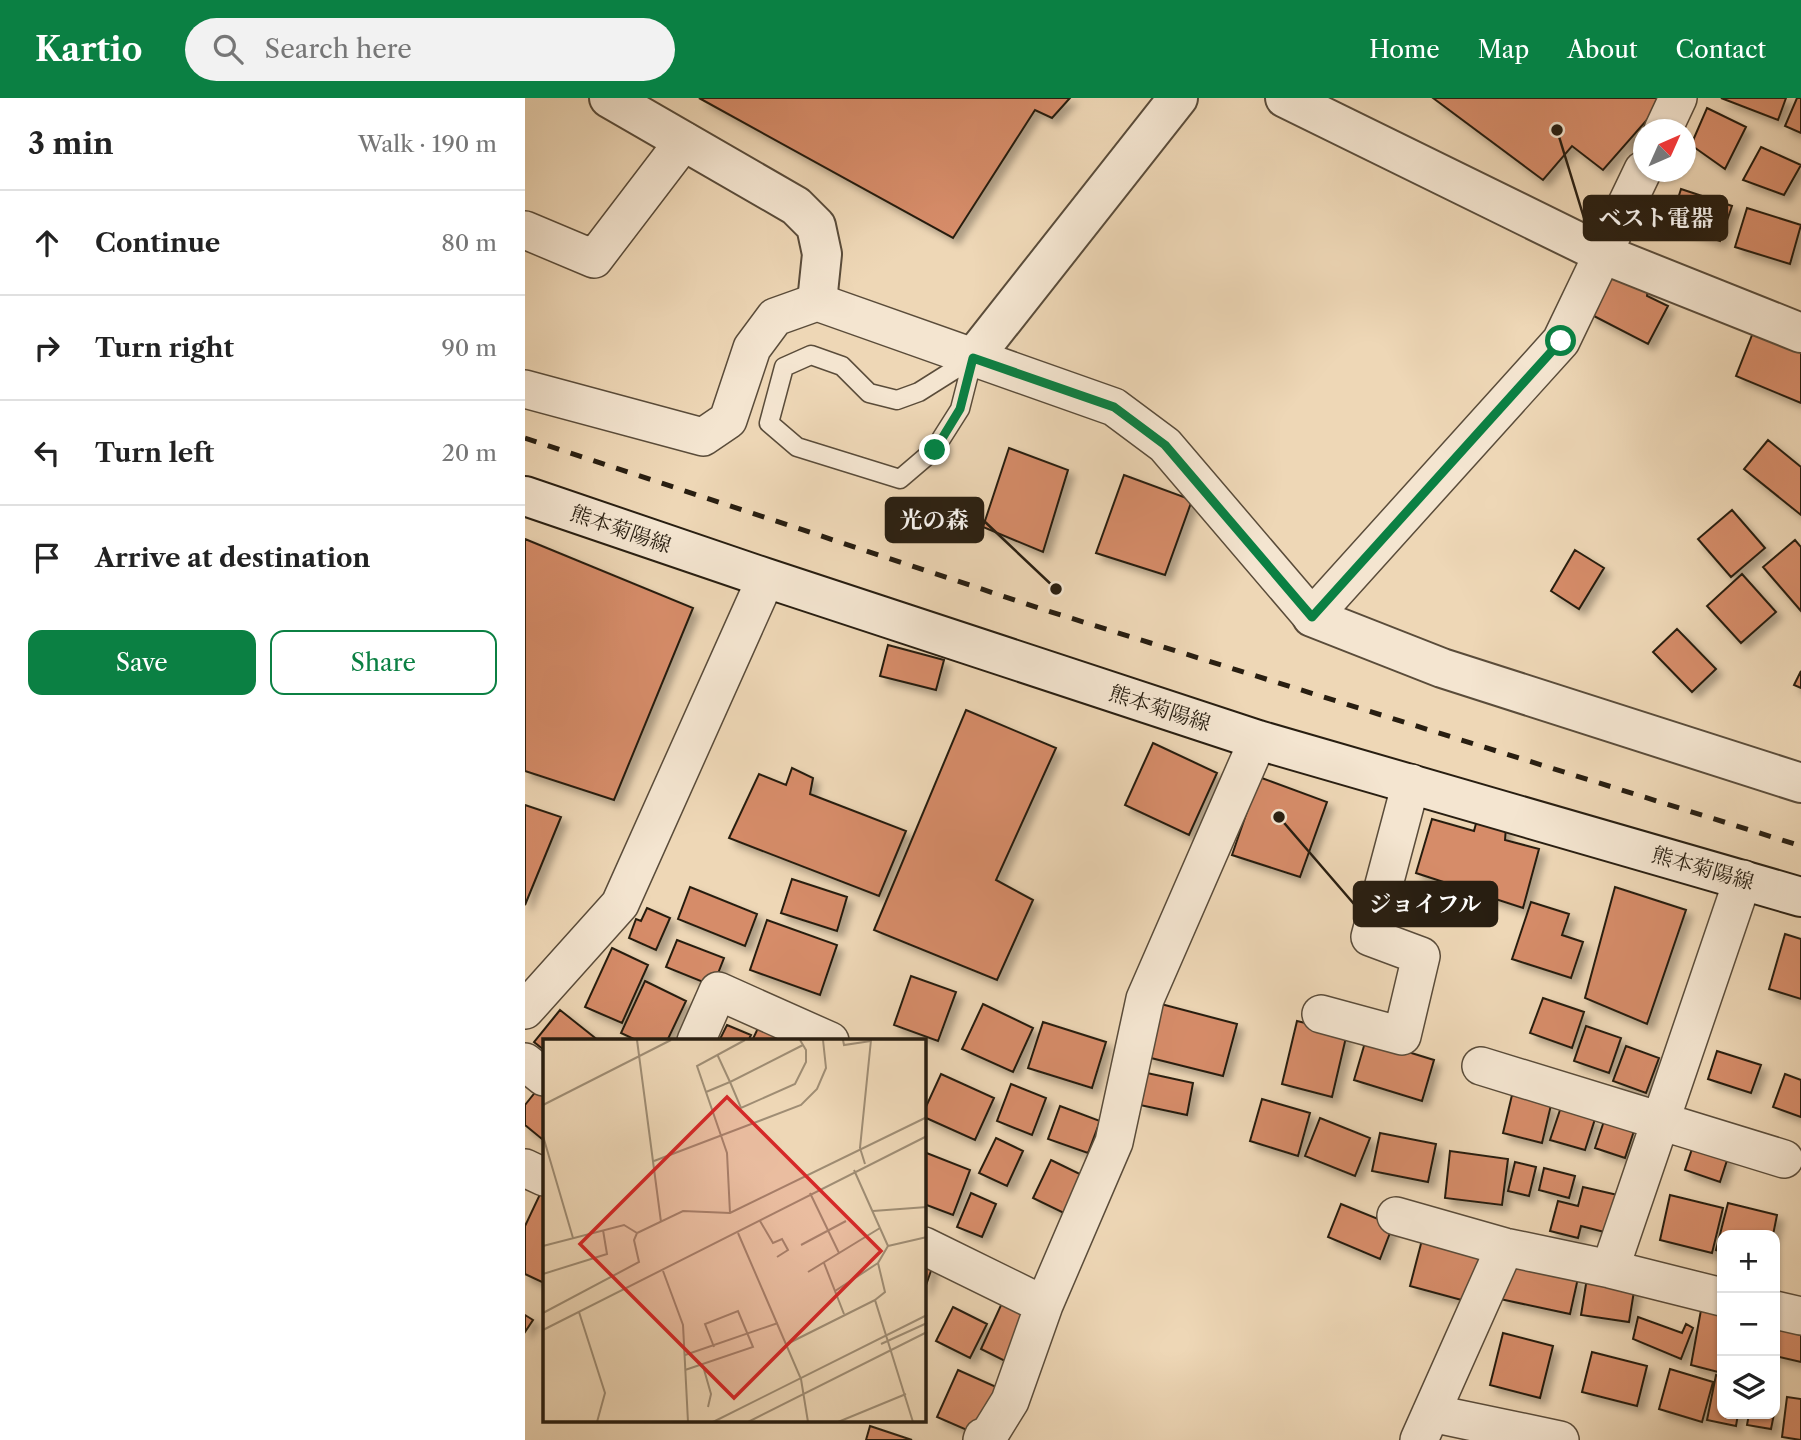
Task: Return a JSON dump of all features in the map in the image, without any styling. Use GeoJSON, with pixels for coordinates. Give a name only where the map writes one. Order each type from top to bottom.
{"type":"FeatureCollection","features":[{"type":"Feature","properties":{"kind":"street"},"geometry":{"type":"LineString","coordinates":[[609,98],[796,206],[815,226],[822,254],[817,302]]}},
{"type":"Feature","properties":{"kind":"street"},"geometry":{"type":"LineString","coordinates":[[973,358],[1178,98]]}},
{"type":"Feature","properties":{"kind":"street"},"geometry":{"type":"LineString","coordinates":[[1285,98],[1603,254],[1801,333]]}},
{"type":"Feature","properties":{"kind":"street"},"geometry":{"type":"LineString","coordinates":[[1668,119],[1678,98]]}},
{"type":"Feature","properties":{"kind":"street"},"geometry":{"type":"LineString","coordinates":[[525,230],[594,259],[684,141]]}},
{"type":"Feature","properties":{"kind":"street"},"geometry":{"type":"LineString","coordinates":[[1312,617],[1561,341],[1637,182]]}},
{"type":"Feature","properties":{"kind":"street"},"geometry":{"type":"LineString","coordinates":[[525,389],[703,437],[728,420],[752,348],[775,317],[817,302],[1114,407],[1165,445],[1312,617],[1442,668],[1801,783]]}},
{"type":"Feature","properties":{"kind":"street","name":"熊本菊陽線"},"geometry":{"type":"LineString","coordinates":[[525,496],[1258,740],[1801,897]]}},
{"type":"Feature","properties":{"kind":"street"},"geometry":{"type":"LineString","coordinates":[[525,1010],[619,904],[766,578]]}},
{"type":"Feature","properties":{"kind":"street"},"geometry":{"type":"LineString","coordinates":[[992,1438],[1010,1401],[1044,1305],[1114,1142],[1145,999],[1258,740]]}},
{"type":"Feature","properties":{"kind":"street"},"geometry":{"type":"LineString","coordinates":[[1321,1014],[1402,1036],[1421,956],[1370,937],[1411,783]]}},
{"type":"Feature","properties":{"kind":"street"},"geometry":{"type":"LineString","coordinates":[[1610,1269],[1743,879]]}},
{"type":"Feature","properties":{"kind":"street"},"geometry":{"type":"LineString","coordinates":[[697,1039],[718,991],[826,1039]]}},
{"type":"Feature","properties":{"kind":"street"},"geometry":{"type":"LineString","coordinates":[[525,1062],[543,1076]]}},
{"type":"Feature","properties":{"kind":"street"},"geometry":{"type":"LineString","coordinates":[[1481,1066],[1784,1158]]}},
{"type":"Feature","properties":{"kind":"street"},"geometry":{"type":"LineString","coordinates":[[525,1168],[543,1177]]}},
{"type":"Feature","properties":{"kind":"street"},"geometry":{"type":"LineString","coordinates":[[1396,1216],[1505,1247],[1717,1296]]}},
{"type":"Feature","properties":{"kind":"street"},"geometry":{"type":"LineString","coordinates":[[926,1247],[1044,1305]]}},
{"type":"Feature","properties":{"kind":"street"},"geometry":{"type":"LineString","coordinates":[[1505,1247],[1425,1427],[1560,1440]]}},
{"type":"Feature","properties":{"kind":"street"},"geometry":{"type":"LineString","coordinates":[[1780,1311],[1801,1316]]}},
{"type":"Feature","properties":{"kind":"lane"},"geometry":{"type":"LineString","coordinates":[[811,355],[842,366],[869,393],[897,400],[919,392],[973,358],[960,409],[935,450],[900,479],[797,447],[769,423],[784,367],[811,355]]}},
{"type":"Feature","properties":{"kind":"building"},"geometry":{"type":"Polygon","coordinates":[[[699,98],[1070,98],[1052,118],[1035,110],[953,238],[699,98]]]}},
{"type":"Feature","properties":{"kind":"building"},"geometry":{"type":"Polygon","coordinates":[[[1433,98],[1661,98],[1648,119],[1633,119],[1633,136],[1603,170],[1572,146],[1543,180],[1433,98]]]}},
{"type":"Feature","properties":{"kind":"building"},"geometry":{"type":"Polygon","coordinates":[[[1721,98],[1786,98],[1778,120],[1721,98]]]}},
{"type":"Feature","properties":{"kind":"building"},"geometry":{"type":"Polygon","coordinates":[[[1797,98],[1801,98],[1801,133],[1785,126],[1797,98]]]}},
{"type":"Feature","properties":{"kind":"building"},"geometry":{"type":"Polygon","coordinates":[[[1707,108],[1746,127],[1725,169],[1696,149],[1696,133],[1707,108]]]}},
{"type":"Feature","properties":{"kind":"building"},"geometry":{"type":"Polygon","coordinates":[[[1761,147],[1801,165],[1784,195],[1743,180],[1761,147]]]}},
{"type":"Feature","properties":{"kind":"building"},"geometry":{"type":"Polygon","coordinates":[[[1681,189],[1732,206],[1720,241],[1670,224],[1681,189]]]}},
{"type":"Feature","properties":{"kind":"building"},"geometry":{"type":"Polygon","coordinates":[[[1747,208],[1801,225],[1790,264],[1735,247],[1747,208]]]}},
{"type":"Feature","properties":{"kind":"building"},"geometry":{"type":"Polygon","coordinates":[[[1616,264],[1649,283],[1647,296],[1668,306],[1648,344],[1590,314],[1616,264]]]}},
{"type":"Feature","properties":{"kind":"building"},"geometry":{"type":"Polygon","coordinates":[[[1754,330],[1801,350],[1801,403],[1736,376],[1754,330]]]}},
{"type":"Feature","properties":{"kind":"building"},"geometry":{"type":"Polygon","coordinates":[[[1768,440],[1801,467],[1801,515],[1744,469],[1768,440]]]}},
{"type":"Feature","properties":{"kind":"building"},"geometry":{"type":"Polygon","coordinates":[[[1009,448],[1068,470],[1043,552],[983,527],[1009,448]]]}},
{"type":"Feature","properties":{"kind":"building"},"geometry":{"type":"Polygon","coordinates":[[[1124,475],[1192,500],[1165,575],[1096,553],[1124,475]]]}},
{"type":"Feature","properties":{"kind":"building"},"geometry":{"type":"Polygon","coordinates":[[[1732,510],[1765,548],[1731,577],[1698,539],[1732,510]]]}},
{"type":"Feature","properties":{"kind":"building"},"geometry":{"type":"Polygon","coordinates":[[[525,539],[693,608],[614,800],[525,771],[525,539]]]}},
{"type":"Feature","properties":{"kind":"building"},"geometry":{"type":"Polygon","coordinates":[[[1795,540],[1801,547],[1801,611],[1763,567],[1795,540]]]}},
{"type":"Feature","properties":{"kind":"building"},"geometry":{"type":"Polygon","coordinates":[[[1575,550],[1604,568],[1579,609],[1551,591],[1575,550]]]}},
{"type":"Feature","properties":{"kind":"building"},"geometry":{"type":"Polygon","coordinates":[[[1742,574],[1776,612],[1741,643],[1707,606],[1742,574]]]}},
{"type":"Feature","properties":{"kind":"building"},"geometry":{"type":"Polygon","coordinates":[[[1677,629],[1716,669],[1692,692],[1653,652],[1677,629]]]}},
{"type":"Feature","properties":{"kind":"building"},"geometry":{"type":"Polygon","coordinates":[[[888,645],[944,660],[936,690],[880,676],[888,645]]]}},
{"type":"Feature","properties":{"kind":"building"},"geometry":{"type":"Polygon","coordinates":[[[1801,671],[1801,688],[1794,685],[1801,671]]]}},
{"type":"Feature","properties":{"kind":"building"},"geometry":{"type":"Polygon","coordinates":[[[966,710],[1056,748],[996,880],[1033,900],[997,980],[874,930],[966,710]]]}},
{"type":"Feature","properties":{"kind":"building"},"geometry":{"type":"Polygon","coordinates":[[[1153,743],[1217,773],[1189,835],[1125,805],[1153,743]]]}},
{"type":"Feature","properties":{"kind":"building"},"geometry":{"type":"Polygon","coordinates":[[[792,768],[813,778],[810,794],[906,831],[879,896],[729,838],[759,774],[786,785],[792,768]]]}},
{"type":"Feature","properties":{"kind":"building"},"geometry":{"type":"Polygon","coordinates":[[[1259,777],[1327,802],[1300,877],[1232,855],[1259,777]]]}},
{"type":"Feature","properties":{"kind":"building"},"geometry":{"type":"Polygon","coordinates":[[[525,805],[561,817],[525,905],[525,805]]]}},
{"type":"Feature","properties":{"kind":"building"},"geometry":{"type":"Polygon","coordinates":[[[1478,816],[1506,827],[1505,840],[1539,849],[1523,908],[1416,873],[1432,819],[1474,831],[1478,816]]]}},
{"type":"Feature","properties":{"kind":"building"},"geometry":{"type":"Polygon","coordinates":[[[792,879],[847,897],[837,931],[781,913],[792,879]]]}},
{"type":"Feature","properties":{"kind":"building"},"geometry":{"type":"Polygon","coordinates":[[[690,887],[757,914],[745,946],[678,919],[690,887]]]}},
{"type":"Feature","properties":{"kind":"building"},"geometry":{"type":"Polygon","coordinates":[[[1615,887],[1686,910],[1647,1024],[1585,998],[1615,887]]]}},
{"type":"Feature","properties":{"kind":"building"},"geometry":{"type":"Polygon","coordinates":[[[1531,902],[1569,914],[1562,935],[1583,942],[1571,978],[1512,959],[1531,902]]]}},
{"type":"Feature","properties":{"kind":"building"},"geometry":{"type":"Polygon","coordinates":[[[647,908],[670,918],[656,950],[629,938],[636,919],[641,921],[647,908]]]}},
{"type":"Feature","properties":{"kind":"building"},"geometry":{"type":"Polygon","coordinates":[[[767,920],[837,945],[820,995],[750,970],[767,920]]]}},
{"type":"Feature","properties":{"kind":"building"},"geometry":{"type":"Polygon","coordinates":[[[1785,934],[1801,939],[1801,999],[1769,989],[1785,934]]]}},
{"type":"Feature","properties":{"kind":"building"},"geometry":{"type":"Polygon","coordinates":[[[677,940],[724,958],[713,986],[666,967],[677,940]]]}},
{"type":"Feature","properties":{"kind":"building"},"geometry":{"type":"Polygon","coordinates":[[[612,948],[648,965],[622,1023],[585,1007],[612,948]]]}},
{"type":"Feature","properties":{"kind":"building"},"geometry":{"type":"Polygon","coordinates":[[[911,976],[956,992],[938,1041],[894,1025],[911,976]]]}},
{"type":"Feature","properties":{"kind":"building"},"geometry":{"type":"Polygon","coordinates":[[[645,981],[686,1001],[668,1039],[634,1039],[621,1033],[645,981]]]}},
{"type":"Feature","properties":{"kind":"building"},"geometry":{"type":"Polygon","coordinates":[[[1543,998],[1584,1012],[1572,1048],[1530,1033],[1543,998]]]}},
{"type":"Feature","properties":{"kind":"building"},"geometry":{"type":"Polygon","coordinates":[[[983,1004],[1033,1028],[1013,1072],[962,1049],[983,1004]]]}},
{"type":"Feature","properties":{"kind":"building"},"geometry":{"type":"Polygon","coordinates":[[[1161,1004],[1237,1024],[1223,1076],[1147,1057],[1161,1004]]]}},
{"type":"Feature","properties":{"kind":"building"},"geometry":{"type":"Polygon","coordinates":[[[560,1010],[596,1039],[543,1039],[543,1049],[534,1042],[560,1010]]]}},
{"type":"Feature","properties":{"kind":"building"},"geometry":{"type":"Polygon","coordinates":[[[1297,1021],[1347,1033],[1332,1097],[1282,1084],[1297,1021]]]}},
{"type":"Feature","properties":{"kind":"building"},"geometry":{"type":"Polygon","coordinates":[[[1043,1022],[1106,1042],[1092,1088],[1028,1068],[1043,1022]]]}},
{"type":"Feature","properties":{"kind":"building"},"geometry":{"type":"Polygon","coordinates":[[[727,1025],[751,1035],[749,1039],[720,1039],[727,1025]]]}},
{"type":"Feature","properties":{"kind":"building"},"geometry":{"type":"Polygon","coordinates":[[[1586,1026],[1621,1038],[1609,1073],[1574,1061],[1586,1026]]]}},
{"type":"Feature","properties":{"kind":"building"},"geometry":{"type":"Polygon","coordinates":[[[758,1028],[783,1039],[753,1039],[758,1028]]]}},
{"type":"Feature","properties":{"kind":"building"},"geometry":{"type":"Polygon","coordinates":[[[1366,1039],[1434,1060],[1422,1101],[1354,1080],[1366,1039]]]}},
{"type":"Feature","properties":{"kind":"building"},"geometry":{"type":"Polygon","coordinates":[[[1626,1046],[1659,1058],[1646,1093],[1613,1081],[1626,1046]]]}},
{"type":"Feature","properties":{"kind":"building"},"geometry":{"type":"Polygon","coordinates":[[[1717,1051],[1761,1065],[1751,1093],[1708,1079],[1717,1051]]]}},
{"type":"Feature","properties":{"kind":"building"},"geometry":{"type":"Polygon","coordinates":[[[1147,1073],[1193,1083],[1187,1115],[1140,1105],[1147,1073]]]}},
{"type":"Feature","properties":{"kind":"building"},"geometry":{"type":"Polygon","coordinates":[[[941,1074],[994,1098],[975,1140],[926,1118],[926,1107],[941,1074]]]}},
{"type":"Feature","properties":{"kind":"building"},"geometry":{"type":"Polygon","coordinates":[[[1785,1074],[1801,1080],[1801,1117],[1773,1107],[1785,1074]]]}},
{"type":"Feature","properties":{"kind":"building"},"geometry":{"type":"Polygon","coordinates":[[[1011,1084],[1046,1098],[1032,1135],[997,1121],[1011,1084]]]}},
{"type":"Feature","properties":{"kind":"building"},"geometry":{"type":"Polygon","coordinates":[[[541,1085],[542,1139],[525,1125],[525,1105],[541,1085]]]}},
{"type":"Feature","properties":{"kind":"building"},"geometry":{"type":"Polygon","coordinates":[[[1512,1095],[1551,1105],[1542,1143],[1503,1133],[1512,1095]]]}},
{"type":"Feature","properties":{"kind":"building"},"geometry":{"type":"Polygon","coordinates":[[[1262,1099],[1310,1113],[1298,1156],[1250,1141],[1262,1099]]]}},
{"type":"Feature","properties":{"kind":"building"},"geometry":{"type":"Polygon","coordinates":[[[1060,1106],[1100,1121],[1088,1153],[1048,1139],[1060,1106]]]}},
{"type":"Feature","properties":{"kind":"building"},"geometry":{"type":"Polygon","coordinates":[[[1561,1107],[1595,1119],[1585,1150],[1550,1140],[1561,1107]]]}},
{"type":"Feature","properties":{"kind":"building"},"geometry":{"type":"Polygon","coordinates":[[[1320,1118],[1370,1138],[1355,1176],[1305,1156],[1320,1118]]]}},
{"type":"Feature","properties":{"kind":"building"},"geometry":{"type":"Polygon","coordinates":[[[1604,1121],[1634,1131],[1625,1158],[1595,1148],[1604,1121]]]}},
{"type":"Feature","properties":{"kind":"building"},"geometry":{"type":"Polygon","coordinates":[[[1380,1133],[1436,1144],[1428,1182],[1372,1171],[1380,1133]]]}},
{"type":"Feature","properties":{"kind":"building"},"geometry":{"type":"Polygon","coordinates":[[[1696,1137],[1731,1148],[1720,1182],[1685,1170],[1696,1137]]]}},
{"type":"Feature","properties":{"kind":"building"},"geometry":{"type":"Polygon","coordinates":[[[996,1138],[1023,1151],[1007,1186],[979,1173],[996,1138]]]}},
{"type":"Feature","properties":{"kind":"building"},"geometry":{"type":"Polygon","coordinates":[[[1450,1151],[1508,1159],[1502,1205],[1445,1198],[1450,1151]]]}},
{"type":"Feature","properties":{"kind":"building"},"geometry":{"type":"Polygon","coordinates":[[[926,1153],[970,1170],[953,1215],[926,1205],[926,1153]]]}},
{"type":"Feature","properties":{"kind":"building"},"geometry":{"type":"Polygon","coordinates":[[[1051,1160],[1088,1178],[1070,1216],[1033,1198],[1051,1160]]]}},
{"type":"Feature","properties":{"kind":"building"},"geometry":{"type":"Polygon","coordinates":[[[1515,1162],[1536,1167],[1529,1196],[1508,1191],[1515,1162]]]}},
{"type":"Feature","properties":{"kind":"building"},"geometry":{"type":"Polygon","coordinates":[[[1544,1168],[1575,1176],[1569,1198],[1539,1190],[1544,1168]]]}},
{"type":"Feature","properties":{"kind":"building"},"geometry":{"type":"Polygon","coordinates":[[[1583,1187],[1622,1196],[1612,1234],[1581,1226],[1578,1238],[1550,1231],[1558,1201],[1578,1206],[1583,1187]]]}},
{"type":"Feature","properties":{"kind":"building"},"geometry":{"type":"Polygon","coordinates":[[[542,1190],[543,1283],[525,1274],[525,1226],[542,1190]]]}},
{"type":"Feature","properties":{"kind":"building"},"geometry":{"type":"Polygon","coordinates":[[[971,1193],[996,1204],[982,1237],[957,1227],[971,1193]]]}},
{"type":"Feature","properties":{"kind":"building"},"geometry":{"type":"Polygon","coordinates":[[[1670,1195],[1723,1208],[1712,1253],[1660,1240],[1670,1195]]]}},
{"type":"Feature","properties":{"kind":"building"},"geometry":{"type":"Polygon","coordinates":[[[1728,1203],[1777,1215],[1774,1230],[1721,1230],[1728,1203]]]}},
{"type":"Feature","properties":{"kind":"building"},"geometry":{"type":"Polygon","coordinates":[[[1341,1204],[1393,1225],[1380,1259],[1328,1237],[1341,1204]]]}},
{"type":"Feature","properties":{"kind":"building"},"geometry":{"type":"Polygon","coordinates":[[[1423,1236],[1482,1253],[1469,1302],[1410,1286],[1423,1236]]]}},
{"type":"Feature","properties":{"kind":"building"},"geometry":{"type":"Polygon","coordinates":[[[926,1263],[933,1265],[926,1285],[926,1263]]]}},
{"type":"Feature","properties":{"kind":"building"},"geometry":{"type":"Polygon","coordinates":[[[1508,1264],[1578,1278],[1570,1314],[1500,1299],[1508,1264]]]}},
{"type":"Feature","properties":{"kind":"building"},"geometry":{"type":"Polygon","coordinates":[[[1587,1278],[1635,1285],[1629,1322],[1581,1315],[1587,1278]]]}},
{"type":"Feature","properties":{"kind":"building"},"geometry":{"type":"Polygon","coordinates":[[[1002,1303],[1032,1317],[1011,1364],[981,1349],[1002,1303]]]}},
{"type":"Feature","properties":{"kind":"building"},"geometry":{"type":"Polygon","coordinates":[[[953,1307],[987,1324],[970,1358],[936,1341],[953,1307]]]}},
{"type":"Feature","properties":{"kind":"building"},"geometry":{"type":"Polygon","coordinates":[[[1701,1310],[1717,1314],[1717,1372],[1691,1365],[1701,1310]]]}},
{"type":"Feature","properties":{"kind":"building"},"geometry":{"type":"Polygon","coordinates":[[[525,1315],[533,1320],[525,1332],[525,1315]]]}},
{"type":"Feature","properties":{"kind":"building"},"geometry":{"type":"Polygon","coordinates":[[[1638,1317],[1682,1333],[1686,1324],[1693,1328],[1681,1359],[1633,1339],[1638,1317]]]}},
{"type":"Feature","properties":{"kind":"building"},"geometry":{"type":"Polygon","coordinates":[[[1780,1318],[1801,1323],[1801,1362],[1780,1357],[1780,1318]]]}},
{"type":"Feature","properties":{"kind":"building"},"geometry":{"type":"Polygon","coordinates":[[[1503,1333],[1553,1346],[1540,1398],[1490,1385],[1503,1333]]]}},
{"type":"Feature","properties":{"kind":"building"},"geometry":{"type":"Polygon","coordinates":[[[1592,1352],[1647,1366],[1637,1406],[1582,1392],[1592,1352]]]}},
{"type":"Feature","properties":{"kind":"building"},"geometry":{"type":"Polygon","coordinates":[[[1670,1369],[1713,1382],[1702,1422],[1659,1409],[1670,1369]]]}},
{"type":"Feature","properties":{"kind":"building"},"geometry":{"type":"Polygon","coordinates":[[[958,1370],[1003,1390],[983,1437],[937,1417],[958,1370]]]}},
{"type":"Feature","properties":{"kind":"building"},"geometry":{"type":"Polygon","coordinates":[[[1716,1375],[1717,1419],[1737,1419],[1736,1426],[1707,1420],[1716,1375]]]}},
{"type":"Feature","properties":{"kind":"building"},"geometry":{"type":"Polygon","coordinates":[[[1787,1397],[1801,1399],[1801,1440],[1782,1437],[1787,1397]]]}},
{"type":"Feature","properties":{"kind":"building"},"geometry":{"type":"Polygon","coordinates":[[[1748,1419],[1773,1419],[1771,1429],[1747,1425],[1748,1419]]]}},
{"type":"Feature","properties":{"kind":"building"},"geometry":{"type":"Polygon","coordinates":[[[870,1426],[912,1440],[866,1440],[870,1426]]]}},
{"type":"Feature","properties":{"kind":"railway"},"geometry":{"type":"LineString","coordinates":[[525,438],[1048,611],[1801,846]]}},
{"type":"Feature","properties":{"kind":"place","name":"ベスト電器"},"geometry":{"type":"Point","coordinates":[1557,130]}},
{"type":"Feature","properties":{"kind":"place","name":"光の森"},"geometry":{"type":"Point","coordinates":[1056,589]}},
{"type":"Feature","properties":{"kind":"place","name":"ジョイフル"},"geometry":{"type":"Point","coordinates":[1279,817]}},
{"type":"Feature","properties":{"kind":"route"},"geometry":{"type":"LineString","coordinates":[[935,450],[960,409],[973,358],[1114,407],[1165,445],[1312,617],[1561,341]]}}]}
